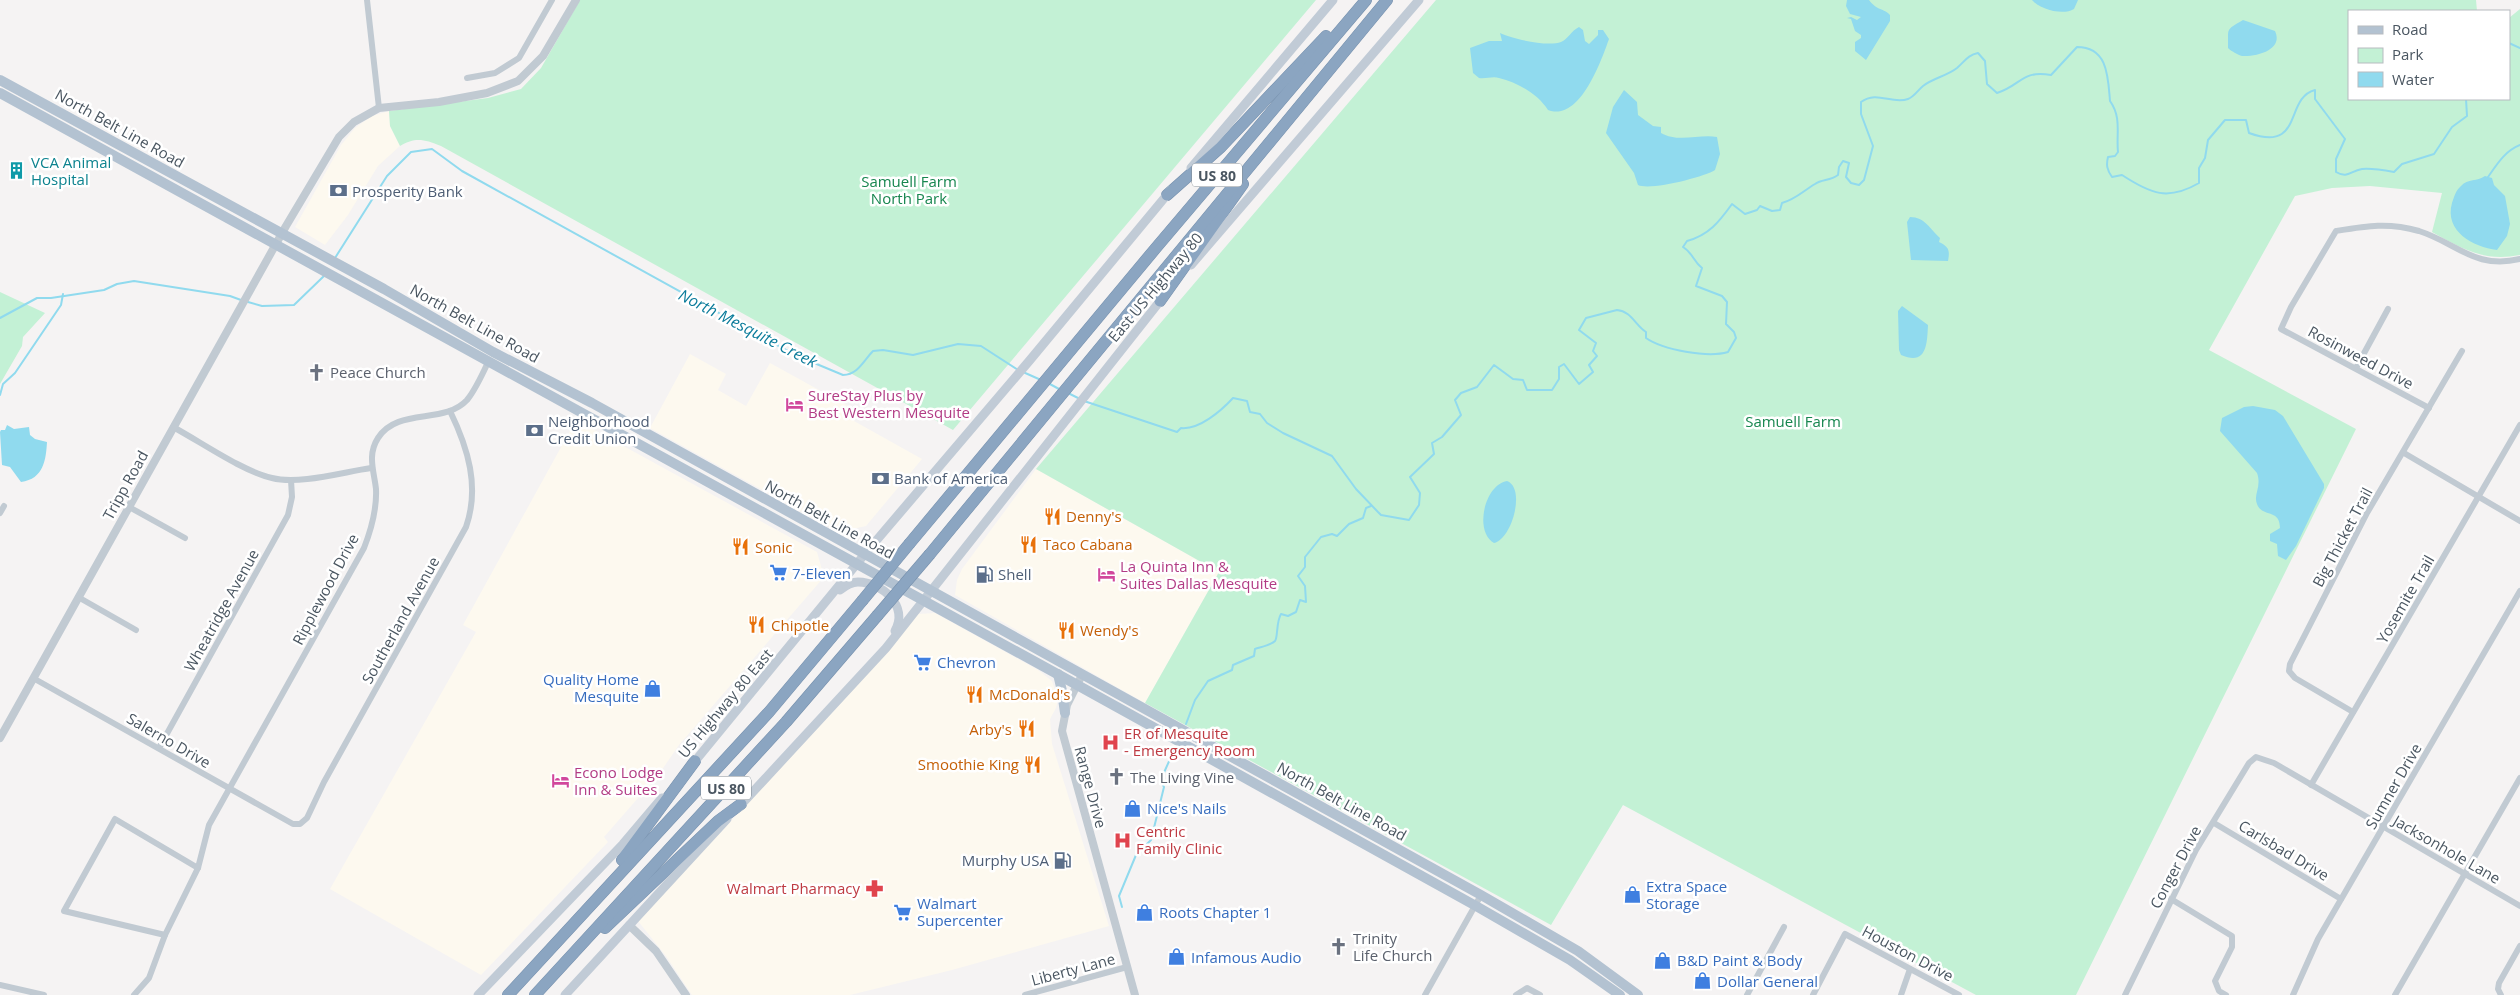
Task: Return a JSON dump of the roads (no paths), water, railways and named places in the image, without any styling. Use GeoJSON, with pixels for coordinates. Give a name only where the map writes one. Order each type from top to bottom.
{"type":"FeatureCollection","features":[{"type":"Feature","properties":{"kind":"highway"},"geometry":{"type":"LineString","coordinates":[[1167,195],[1221,147],[1360,0]]}},
{"type":"Feature","properties":{"kind":"highway","name":"US 80"},"geometry":{"type":"LineString","coordinates":[[508,995],[769,712],[1025,408],[1155,248],[1366,0]]}},
{"type":"Feature","properties":{"kind":"highway","name":"US 80"},"geometry":{"type":"LineString","coordinates":[[535,995],[781,727],[877,616],[1388,0]]}},
{"type":"Feature","properties":{"kind":"highway"},"geometry":{"type":"LineString","coordinates":[[1160,301],[1239,190],[1326,81],[1341,55]]}},
{"type":"Feature","properties":{"kind":"highway"},"geometry":{"type":"LineString","coordinates":[[600,894],[614,870],[695,761]]}},
{"type":"Feature","properties":{"kind":"highway"},"geometry":{"type":"LineString","coordinates":[[570,956],[590,942],[718,821],[741,804]]}},
{"type":"Feature","properties":{"kind":"main road"},"geometry":{"type":"LineString","coordinates":[[864,555],[1333,0]]}},
{"type":"Feature","properties":{"kind":"main road","name":"East US Highway 80"},"geometry":{"type":"LineString","coordinates":[[924,601],[1100,374],[1160,301],[1419,0]]}},
{"type":"Feature","properties":{"kind":"main road","name":"North Belt Line Road"},"geometry":{"type":"LineString","coordinates":[[0,80],[342,266],[493,352],[592,403],[931,592],[1058,674],[1080,680],[1266,790],[1476,906],[1570,960],[1620,995]]}},
{"type":"Feature","properties":{"kind":"main road","name":"North Belt Line Road"},"geometry":{"type":"LineString","coordinates":[[0,93],[275,246],[589,416],[924,601],[1009,641],[1271,780],[1481,895],[1578,951],[1638,995]]}},
{"type":"Feature","properties":{"kind":"main road"},"geometry":{"type":"LineString","coordinates":[[70,132],[76,122]]}},
{"type":"Feature","properties":{"kind":"main road"},"geometry":{"type":"LineString","coordinates":[[589,416],[592,403]]}},
{"type":"Feature","properties":{"kind":"main road"},"geometry":{"type":"LineString","coordinates":[[589,416],[602,409]]}},
{"type":"Feature","properties":{"kind":"main road"},"geometry":{"type":"LineString","coordinates":[[672,462],[678,452]]}},
{"type":"Feature","properties":{"kind":"main road","name":"US Highway 80 East"},"geometry":{"type":"LineString","coordinates":[[478,995],[623,844],[695,761],[864,555]]}},
{"type":"Feature","properties":{"kind":"main road"},"geometry":{"type":"LineString","coordinates":[[833,594],[853,583],[866,583],[883,591],[896,602],[901,616],[886,648]]}},
{"type":"Feature","properties":{"kind":"main road"},"geometry":{"type":"LineString","coordinates":[[565,995],[886,648],[924,601]]}},
{"type":"Feature","properties":{"kind":"main road"},"geometry":{"type":"LineString","coordinates":[[1058,674],[1064,712]]}},
{"type":"Feature","properties":{"kind":"main road"},"geometry":{"type":"LineString","coordinates":[[1266,790],[1271,780]]}},
{"type":"Feature","properties":{"kind":"street"},"geometry":{"type":"LineString","coordinates":[[367,0],[379,108],[439,102],[487,93],[518,81],[543,56],[576,0]]}},
{"type":"Feature","properties":{"kind":"street"},"geometry":{"type":"LineString","coordinates":[[468,78],[495,73],[519,58],[552,0]]}},
{"type":"Feature","properties":{"kind":"street","name":"Tripp Road"},"geometry":{"type":"LineString","coordinates":[[1,734],[282,233],[339,136],[354,122],[379,108]]}},
{"type":"Feature","properties":{"kind":"street","name":"Rosinweed Drive"},"geometry":{"type":"LineString","coordinates":[[2429,408],[2281,329],[2291,308],[2336,231],[2376,224],[2419,231],[2470,257],[2493,262],[2520,259]]}},
{"type":"Feature","properties":{"kind":"street"},"geometry":{"type":"LineString","coordinates":[[2356,368],[2388,309]]}},
{"type":"Feature","properties":{"kind":"street","name":"Big Thicket Trail"},"geometry":{"type":"LineString","coordinates":[[2353,712],[2295,678],[2289,671],[2290,664],[2367,513],[2404,453],[2462,351]]}},
{"type":"Feature","properties":{"kind":"street","name":"Ripplewood Drive"},"geometry":{"type":"LineString","coordinates":[[134,995],[149,978],[165,935],[198,868],[209,825],[364,548],[375,510],[376,489],[371,468],[373,450],[379,437],[386,429],[403,420],[450,411],[466,401],[493,352]]}},
{"type":"Feature","properties":{"kind":"street","name":"Southerland Avenue"},"geometry":{"type":"LineString","coordinates":[[293,824],[300,824],[307,818],[324,782],[466,527],[473,492],[468,455],[450,411]]}},
{"type":"Feature","properties":{"kind":"street","name":"Yosemite Trail"},"geometry":{"type":"LineString","coordinates":[[2311,785],[2520,425]]}},
{"type":"Feature","properties":{"kind":"street"},"geometry":{"type":"LineString","coordinates":[[173,427],[256,472],[272,478],[290,480],[371,468]]}},
{"type":"Feature","properties":{"kind":"street"},"geometry":{"type":"LineString","coordinates":[[2404,453],[2520,521]]}},
{"type":"Feature","properties":{"kind":"street","name":"Wheatridge Avenue"},"geometry":{"type":"LineString","coordinates":[[159,748],[288,515],[292,497],[290,480]]}},
{"type":"Feature","properties":{"kind":"street"},"geometry":{"type":"LineString","coordinates":[[0,513],[4,506]]}},
{"type":"Feature","properties":{"kind":"street"},"geometry":{"type":"LineString","coordinates":[[129,507],[185,538]]}},
{"type":"Feature","properties":{"kind":"street","name":"Sumner Drive"},"geometry":{"type":"LineString","coordinates":[[2293,995],[2318,939],[2385,827],[2520,591]]}},
{"type":"Feature","properties":{"kind":"street"},"geometry":{"type":"LineString","coordinates":[[78,597],[136,630]]}},
{"type":"Feature","properties":{"kind":"street","name":"Salerno Drive"},"geometry":{"type":"LineString","coordinates":[[33,678],[293,824]]}},
{"type":"Feature","properties":{"kind":"street","name":"Range Drive"},"geometry":{"type":"LineString","coordinates":[[1080,680],[1064,712],[1062,731],[1070,766],[1135,995]]}},
{"type":"Feature","properties":{"kind":"street","name":"Jacksonhole Lane"},"geometry":{"type":"LineString","coordinates":[[2256,757],[2274,763],[2520,906]]}},
{"type":"Feature","properties":{"kind":"street","name":"Conger Drive"},"geometry":{"type":"LineString","coordinates":[[2125,995],[2196,850],[2249,762],[2256,757]]}},
{"type":"Feature","properties":{"kind":"street"},"geometry":{"type":"LineString","coordinates":[[2395,995],[2520,778]]}},
{"type":"Feature","properties":{"kind":"street"},"geometry":{"type":"LineString","coordinates":[[165,935],[64,911],[115,819],[198,868]]}},
{"type":"Feature","properties":{"kind":"street","name":"Carlsbad Drive"},"geometry":{"type":"LineString","coordinates":[[2214,823],[2341,899]]}},
{"type":"Feature","properties":{"kind":"street"},"geometry":{"type":"LineString","coordinates":[[1425,995],[1481,895]]}},
{"type":"Feature","properties":{"kind":"street"},"geometry":{"type":"LineString","coordinates":[[2172,899],[2232,936],[2232,947],[2215,981],[2219,991],[2226,995]]}},
{"type":"Feature","properties":{"kind":"street"},"geometry":{"type":"LineString","coordinates":[[629,925],[656,951],[686,995]]}},
{"type":"Feature","properties":{"kind":"street"},"geometry":{"type":"LineString","coordinates":[[1747,995],[1784,927]]}},
{"type":"Feature","properties":{"kind":"street","name":"Houston Drive"},"geometry":{"type":"LineString","coordinates":[[1814,995],[1845,934],[1958,995]]}},
{"type":"Feature","properties":{"kind":"street"},"geometry":{"type":"LineString","coordinates":[[2500,992],[2500,980],[2520,946]]}},
{"type":"Feature","properties":{"kind":"street","name":"Liberty Lane"},"geometry":{"type":"LineString","coordinates":[[1025,995],[1127,967]]}},
{"type":"Feature","properties":{"kind":"street"},"geometry":{"type":"LineString","coordinates":[[1900,995],[1910,969]]}},
{"type":"Feature","properties":{"kind":"street"},"geometry":{"type":"LineString","coordinates":[[0,985],[44,995]]}},
{"type":"Feature","properties":{"kind":"street"},"geometry":{"type":"LineString","coordinates":[[1516,995],[1527,988],[1540,995]]}},
{"type":"Feature","properties":{"kind":"water"},"geometry":{"type":"Polygon","coordinates":[[[1847,0],[1869,0],[1890,15],[1890,21],[1866,60],[1855,51],[1855,42],[1861,38],[1861,35],[1855,31],[1851,19],[1847,18],[1851,17],[1857,20],[1861,17],[1850,14],[1846,6],[1847,0]]]}},
{"type":"Feature","properties":{"kind":"water"},"geometry":{"type":"Polygon","coordinates":[[[2032,0],[2078,0],[2074,9],[2058,12],[2045,9],[2032,0]]]}},
{"type":"Feature","properties":{"kind":"water"},"geometry":{"type":"Polygon","coordinates":[[[2243,20],[2275,31],[2277,38],[2272,48],[2261,54],[2242,56],[2228,48],[2230,28],[2243,20]]]}},
{"type":"Feature","properties":{"kind":"water"},"geometry":{"type":"Polygon","coordinates":[[[1579,27],[1583,30],[1585,41],[1589,44],[1598,35],[1598,30],[1603,30],[1609,39],[1595,74],[1579,99],[1570,107],[1559,111],[1548,110],[1533,94],[1520,86],[1497,77],[1479,78],[1473,73],[1470,48],[1489,41],[1502,41],[1500,33],[1530,42],[1548,44],[1563,41],[1579,27]]]}},
{"type":"Feature","properties":{"kind":"water"},"geometry":{"type":"Polygon","coordinates":[[[1624,90],[1637,102],[1638,115],[1653,126],[1661,127],[1661,133],[1681,138],[1717,137],[1720,154],[1715,170],[1665,185],[1638,185],[1634,173],[1606,133],[1613,107],[1624,90]]]}},
{"type":"Feature","properties":{"kind":"water"},"geometry":{"type":"Polygon","coordinates":[[[2485,176],[2492,178],[2494,185],[2505,196],[2510,224],[2507,236],[2497,250],[2470,241],[2456,229],[2452,222],[2452,203],[2456,192],[2467,182],[2485,176]]]}},
{"type":"Feature","properties":{"kind":"water"},"geometry":{"type":"Polygon","coordinates":[[[1910,217],[1923,221],[1940,238],[1939,242],[1948,249],[1948,261],[1911,260],[1907,222],[1910,217]]]}},
{"type":"Feature","properties":{"kind":"water"},"geometry":{"type":"Polygon","coordinates":[[[1902,306],[1928,325],[1926,346],[1921,355],[1916,358],[1901,355],[1899,350],[1898,311],[1902,306]]]}},
{"type":"Feature","properties":{"kind":"water"},"geometry":{"type":"Polygon","coordinates":[[[2253,406],[2275,410],[2283,416],[2324,484],[2324,488],[2296,546],[2286,560],[2278,556],[2277,544],[2270,541],[2270,534],[2280,528],[2277,518],[2263,511],[2257,504],[2256,497],[2259,482],[2257,473],[2220,431],[2222,418],[2244,407],[2253,406]]]}},
{"type":"Feature","properties":{"kind":"water"},"geometry":{"type":"Polygon","coordinates":[[[7,425],[14,429],[29,427],[30,435],[35,439],[47,442],[46,455],[42,467],[35,477],[29,480],[21,482],[10,467],[2,465],[0,432],[5,430],[7,425]]]}},
{"type":"Feature","properties":{"kind":"water"},"geometry":{"type":"Polygon","coordinates":[[[1507,481],[1513,486],[1516,493],[1514,513],[1506,533],[1494,543],[1484,529],[1484,509],[1492,491],[1499,484],[1507,481]]]}},
{"type":"Feature","properties":{"kind":"waterway","name":"North Mesquite Creek"},"geometry":{"type":"LineString","coordinates":[[2510,43],[2520,48]]}},
{"type":"Feature","properties":{"kind":"waterway","name":"North Mesquite Creek"},"geometry":{"type":"LineString","coordinates":[[1084,401],[1177,432],[1181,428],[1195,426],[1209,419],[1233,398],[1247,401],[1250,412],[1260,414],[1267,423],[1283,433],[1332,456],[1356,489],[1381,515],[1409,520],[1419,505],[1420,493],[1410,477],[1434,454],[1432,443],[1442,437],[1461,415],[1455,400],[1461,393],[1477,387],[1494,365],[1513,379],[1523,380],[1527,390],[1552,390],[1559,379],[1559,367],[1564,364],[1579,384],[1593,372],[1589,365],[1597,356],[1593,351],[1596,343],[1579,330],[1586,318],[1617,310],[1630,316],[1646,332],[1646,338],[1663,346],[1686,352],[1709,354],[1728,352],[1736,338],[1734,332],[1726,324],[1727,302],[1722,296],[1696,286],[1702,268],[1683,247],[1687,241],[1713,227],[1732,204],[1745,214],[1757,210],[1760,206],[1772,211],[1780,210],[1782,203],[1818,182],[1838,175],[1839,167],[1843,161],[1849,163],[1846,177],[1851,183],[1859,185],[1864,180],[1873,146],[1861,114],[1861,102],[1873,97],[1896,100],[1908,99],[1927,83],[1953,71],[1975,54],[1978,53],[1985,61],[1987,84],[1997,93],[2027,76],[2051,75],[2077,47],[2087,48],[2095,52],[2101,58],[2107,73],[2110,101],[2114,107],[2117,120],[2118,152],[2115,156],[2108,157],[2107,165],[2109,172],[2112,177],[2122,175],[2142,187],[2160,193],[2178,192],[2199,183],[2199,168],[2205,158],[2208,140],[2225,120],[2246,120],[2249,133],[2266,137],[2278,136],[2286,130],[2299,103],[2306,95],[2315,90],[2315,99],[2345,139],[2336,159],[2336,172],[2343,175],[2366,169],[2394,172],[2402,164],[2434,154],[2452,127],[2467,116],[2466,100]]}},
{"type":"Feature","properties":{"kind":"waterway"},"geometry":{"type":"LineString","coordinates":[[2488,177],[2506,154],[2520,145]]}},
{"type":"Feature","properties":{"kind":"waterway","name":"North Mesquite Creek"},"geometry":{"type":"LineString","coordinates":[[335,258],[387,176],[411,152],[432,149],[462,171],[795,355],[843,375],[857,370],[873,351],[883,350],[913,355],[958,344],[981,346],[1018,370]]}},
{"type":"Feature","properties":{"kind":"waterway","name":"North Mesquite Creek"},"geometry":{"type":"LineString","coordinates":[[248,302],[262,306],[294,305],[325,275]]}},
{"type":"Feature","properties":{"kind":"waterway","name":"North Mesquite Creek"},"geometry":{"type":"LineString","coordinates":[[0,318],[37,298],[51,298],[104,290],[117,284],[134,281],[230,296],[241,300]]}},
{"type":"Feature","properties":{"kind":"waterway"},"geometry":{"type":"LineString","coordinates":[[0,395],[3,384],[15,373],[61,305],[63,294]]}},
{"type":"Feature","properties":{"kind":"waterway","name":"North Mesquite Creek"},"geometry":{"type":"LineString","coordinates":[[1023,372],[1041,380]]}},
{"type":"Feature","properties":{"kind":"waterway","name":"North Mesquite Creek"},"geometry":{"type":"LineString","coordinates":[[1048,383],[1059,389]]}},
{"type":"Feature","properties":{"kind":"waterway","name":"North Mesquite Creek"},"geometry":{"type":"LineString","coordinates":[[1068,393],[1080,399]]}},
{"type":"Feature","properties":{"kind":"waterway"},"geometry":{"type":"LineString","coordinates":[[1186,724],[1195,700],[1208,681],[1232,670],[1233,665],[1254,656],[1255,649],[1275,641],[1281,614],[1288,616],[1296,612],[1300,600],[1306,602],[1305,586],[1298,576],[1305,567],[1305,557],[1321,537],[1332,534],[1337,536],[1349,524],[1363,518],[1366,508],[1371,506]]}},
{"type":"Feature","properties":{"kind":"waterway"},"geometry":{"type":"LineString","coordinates":[[1122,907],[1119,896],[1136,855],[1151,840],[1164,787],[1161,782],[1162,777],[1175,748]]}},
{"type":"Feature","properties":{"kind":"place","name":"VCA Animal Hospital"},"geometry":{"type":"Point","coordinates":[17,171]}},
{"type":"Feature","properties":{"kind":"place","name":"Prosperity Bank"},"geometry":{"type":"Point","coordinates":[338,191]}},
{"type":"Feature","properties":{"kind":"place","name":"Peace Church"},"geometry":{"type":"Point","coordinates":[316,372]}},
{"type":"Feature","properties":{"kind":"place","name":"SureStay Plus by Best Western Mesquite"},"geometry":{"type":"Point","coordinates":[794,404]}},
{"type":"Feature","properties":{"kind":"place","name":"Neighborhood Credit Union"},"geometry":{"type":"Point","coordinates":[534,430]}},
{"type":"Feature","properties":{"kind":"place","name":"Bank of America"},"geometry":{"type":"Point","coordinates":[880,478]}},
{"type":"Feature","properties":{"kind":"place","name":"Denny's"},"geometry":{"type":"Point","coordinates":[1052,516]}},
{"type":"Feature","properties":{"kind":"place","name":"Taco Cabana"},"geometry":{"type":"Point","coordinates":[1029,544]}},
{"type":"Feature","properties":{"kind":"place","name":"Sonic"},"geometry":{"type":"Point","coordinates":[741,547]}},
{"type":"Feature","properties":{"kind":"place","name":"7-Eleven"},"geometry":{"type":"Point","coordinates":[778,573]}},
{"type":"Feature","properties":{"kind":"place","name":"Shell"},"geometry":{"type":"Point","coordinates":[984,574]}},
{"type":"Feature","properties":{"kind":"place","name":"La Quinta Inn & Suites Dallas Mesquite"},"geometry":{"type":"Point","coordinates":[1106,575]}},
{"type":"Feature","properties":{"kind":"place","name":"Chipotle"},"geometry":{"type":"Point","coordinates":[757,625]}},
{"type":"Feature","properties":{"kind":"place","name":"Wendy's"},"geometry":{"type":"Point","coordinates":[1066,630]}},
{"type":"Feature","properties":{"kind":"place","name":"Chevron"},"geometry":{"type":"Point","coordinates":[923,662]}},
{"type":"Feature","properties":{"kind":"place","name":"Quality Home Mesquite"},"geometry":{"type":"Point","coordinates":[653,688]}},
{"type":"Feature","properties":{"kind":"place","name":"McDonald's"},"geometry":{"type":"Point","coordinates":[975,694]}},
{"type":"Feature","properties":{"kind":"place","name":"Arby's"},"geometry":{"type":"Point","coordinates":[1026,729]}},
{"type":"Feature","properties":{"kind":"place","name":"ER of Mesquite - Emergency Room"},"geometry":{"type":"Point","coordinates":[1110,742]}},
{"type":"Feature","properties":{"kind":"place","name":"Smoothie King"},"geometry":{"type":"Point","coordinates":[1033,764]}},
{"type":"Feature","properties":{"kind":"place","name":"The Living Vine"},"geometry":{"type":"Point","coordinates":[1116,777]}},
{"type":"Feature","properties":{"kind":"place","name":"Econo Lodge Inn & Suites"},"geometry":{"type":"Point","coordinates":[560,781]}},
{"type":"Feature","properties":{"kind":"place","name":"Nice's Nails"},"geometry":{"type":"Point","coordinates":[1133,808]}},
{"type":"Feature","properties":{"kind":"place","name":"Centric Family Clinic"},"geometry":{"type":"Point","coordinates":[1122,840]}},
{"type":"Feature","properties":{"kind":"place","name":"Murphy USA"},"geometry":{"type":"Point","coordinates":[1063,860]}},
{"type":"Feature","properties":{"kind":"place","name":"Walmart Pharmacy"},"geometry":{"type":"Point","coordinates":[874,888]}},
{"type":"Feature","properties":{"kind":"place","name":"Extra Space Storage"},"geometry":{"type":"Point","coordinates":[1632,895]}},
{"type":"Feature","properties":{"kind":"place","name":"Walmart Supercenter"},"geometry":{"type":"Point","coordinates":[903,912]}},
{"type":"Feature","properties":{"kind":"place","name":"Roots Chapter 1"},"geometry":{"type":"Point","coordinates":[1145,912]}},
{"type":"Feature","properties":{"kind":"place","name":"Trinity Life Church"},"geometry":{"type":"Point","coordinates":[1339,947]}},
{"type":"Feature","properties":{"kind":"place","name":"Infamous Audio"},"geometry":{"type":"Point","coordinates":[1177,957]}},
{"type":"Feature","properties":{"kind":"place","name":"B&D Paint & Body"},"geometry":{"type":"Point","coordinates":[1663,960]}},
{"type":"Feature","properties":{"kind":"place","name":"Dollar General"},"geometry":{"type":"Point","coordinates":[1703,981]}},
{"type":"Feature","properties":{"kind":"park label","name":"Samuell Farm North Park"},"geometry":{"type":"Point","coordinates":[909,190]}},
{"type":"Feature","properties":{"kind":"park label","name":"Samuell Farm"},"geometry":{"type":"Point","coordinates":[1793,421]}}]}
